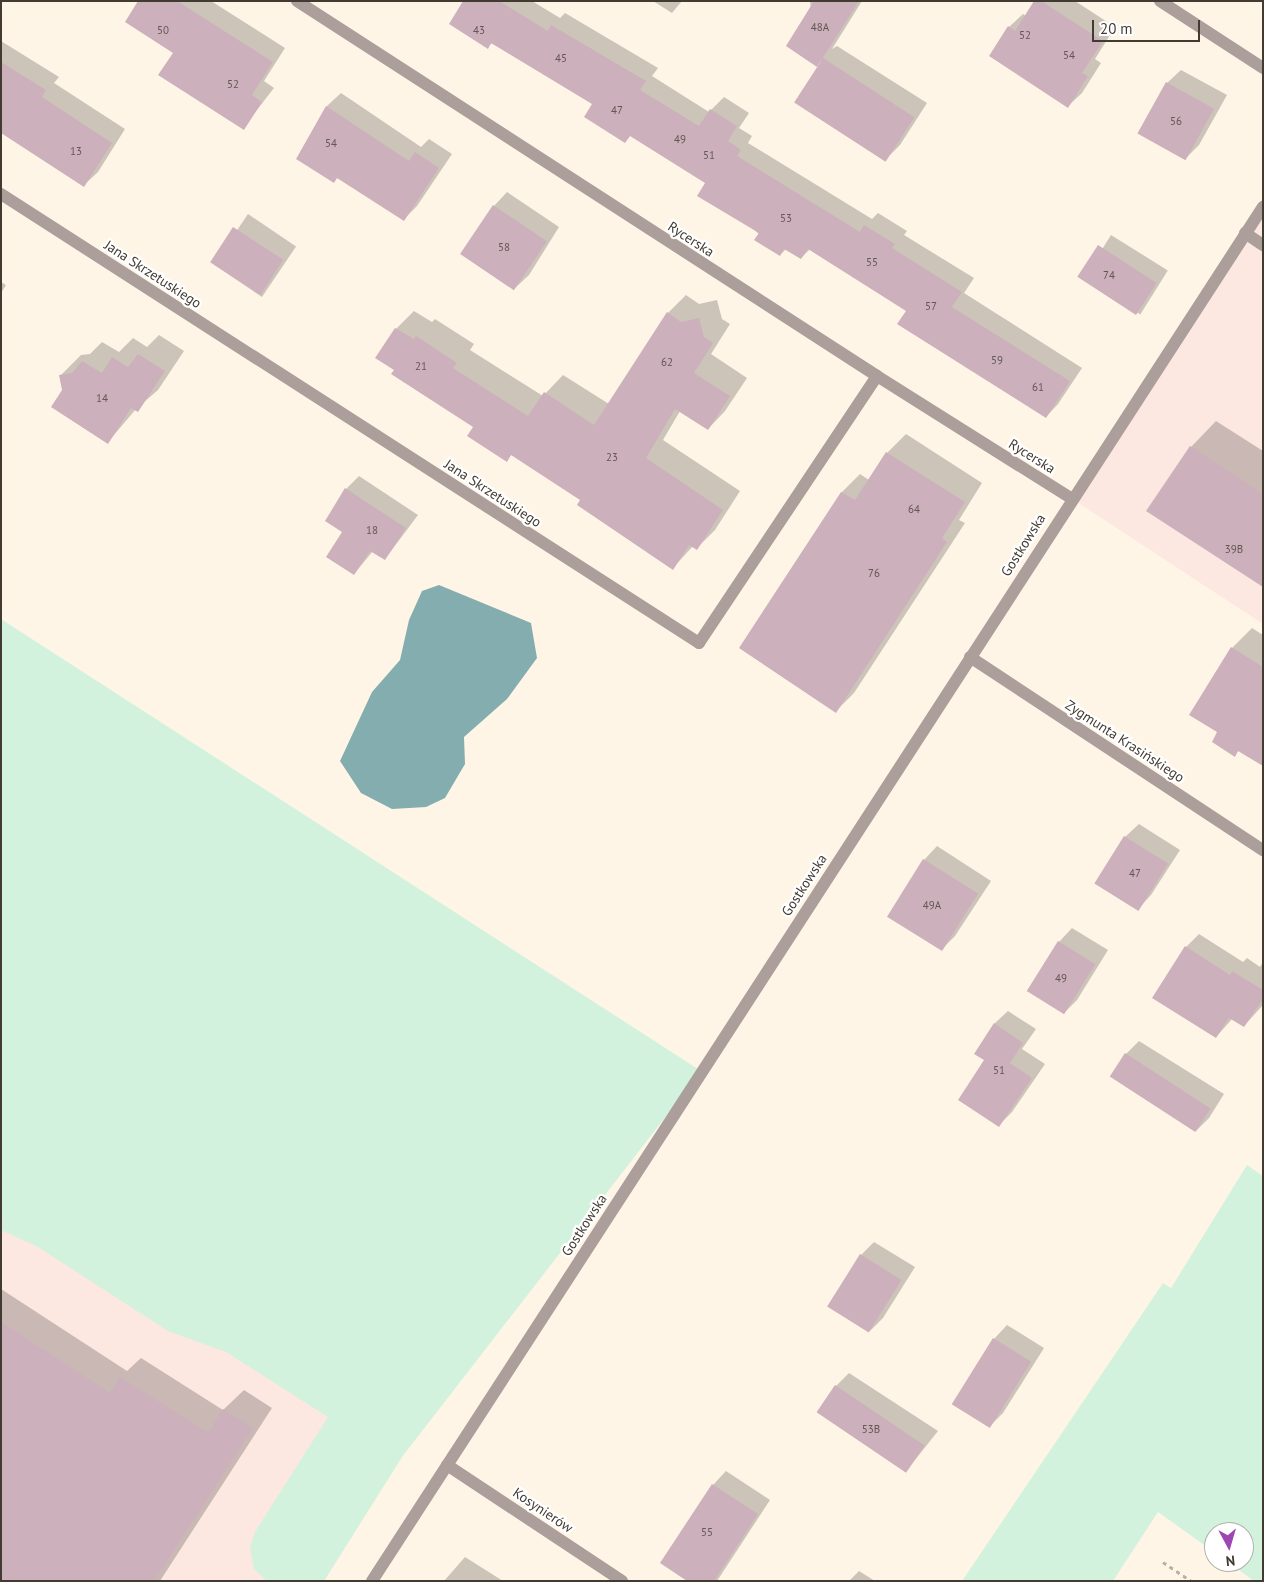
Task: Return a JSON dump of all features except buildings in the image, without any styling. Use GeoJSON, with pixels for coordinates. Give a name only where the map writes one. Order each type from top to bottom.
{"type":"FeatureCollection","features":[{"type":"Feature","properties":{"kind":"street","name":"Rycerska"},"geometry":{"type":"LineString","coordinates":[[297,1],[877,376],[1071,498]]}},
{"type":"Feature","properties":{"kind":"street"},"geometry":{"type":"LineString","coordinates":[[1160,1],[1263,68]]}},
{"type":"Feature","properties":{"kind":"street","name":"Jana Skrzetuskiego"},"geometry":{"type":"LineString","coordinates":[[1,194],[699,644],[877,376]]}},
{"type":"Feature","properties":{"kind":"street","name":"Gostkowska"},"geometry":{"type":"LineString","coordinates":[[372,1581],[1071,498],[1263,207]]}},
{"type":"Feature","properties":{"kind":"street"},"geometry":{"type":"LineString","coordinates":[[1245,233],[1263,245]]}},
{"type":"Feature","properties":{"kind":"street","name":"Zygmunta Krasińskiego"},"geometry":{"type":"LineString","coordinates":[[970,657],[1263,850]]}},
{"type":"Feature","properties":{"kind":"street","name":"Kosynierów"},"geometry":{"type":"LineString","coordinates":[[447,1465],[622,1581]]}},
{"type":"Feature","properties":{"kind":"path"},"geometry":{"type":"LineString","coordinates":[[1162,1562],[1190,1581]]}},
{"type":"Feature","properties":{"kind":"shaded area"},"geometry":{"type":"Polygon","coordinates":[[[1263,207],[1263,624],[1071,498],[1263,207]]]}},
{"type":"Feature","properties":{"kind":"shaded area"},"geometry":{"type":"Polygon","coordinates":[[[1,1198],[402,1457],[324,1581],[1,1581],[1,1198]]]}},
{"type":"Feature","properties":{"kind":"green space"},"geometry":{"type":"Polygon","coordinates":[[[1,619],[701,1071],[402,1457],[324,1581],[267,1581],[254,1569],[250,1547],[255,1532],[328,1417],[226,1352],[168,1331],[38,1247],[1,1230],[1,619]]]}},
{"type":"Feature","properties":{"kind":"green space"},"geometry":{"type":"Polygon","coordinates":[[[1247,1165],[1263,1176],[1263,1581],[1254,1581],[1242,1572],[1254,1572],[1254,1522],[1204,1522],[1204,1545],[1158,1512],[1113,1581],[962,1581],[1163,1283],[1171,1288],[1247,1165]]]}},
{"type":"Feature","properties":{"kind":"water"},"geometry":{"type":"Polygon","coordinates":[[[439,585],[531,623],[537,658],[507,699],[464,737],[465,764],[445,798],[426,807],[392,809],[361,793],[340,761],[372,692],[400,660],[409,620],[422,591],[439,585]]]}}]}
